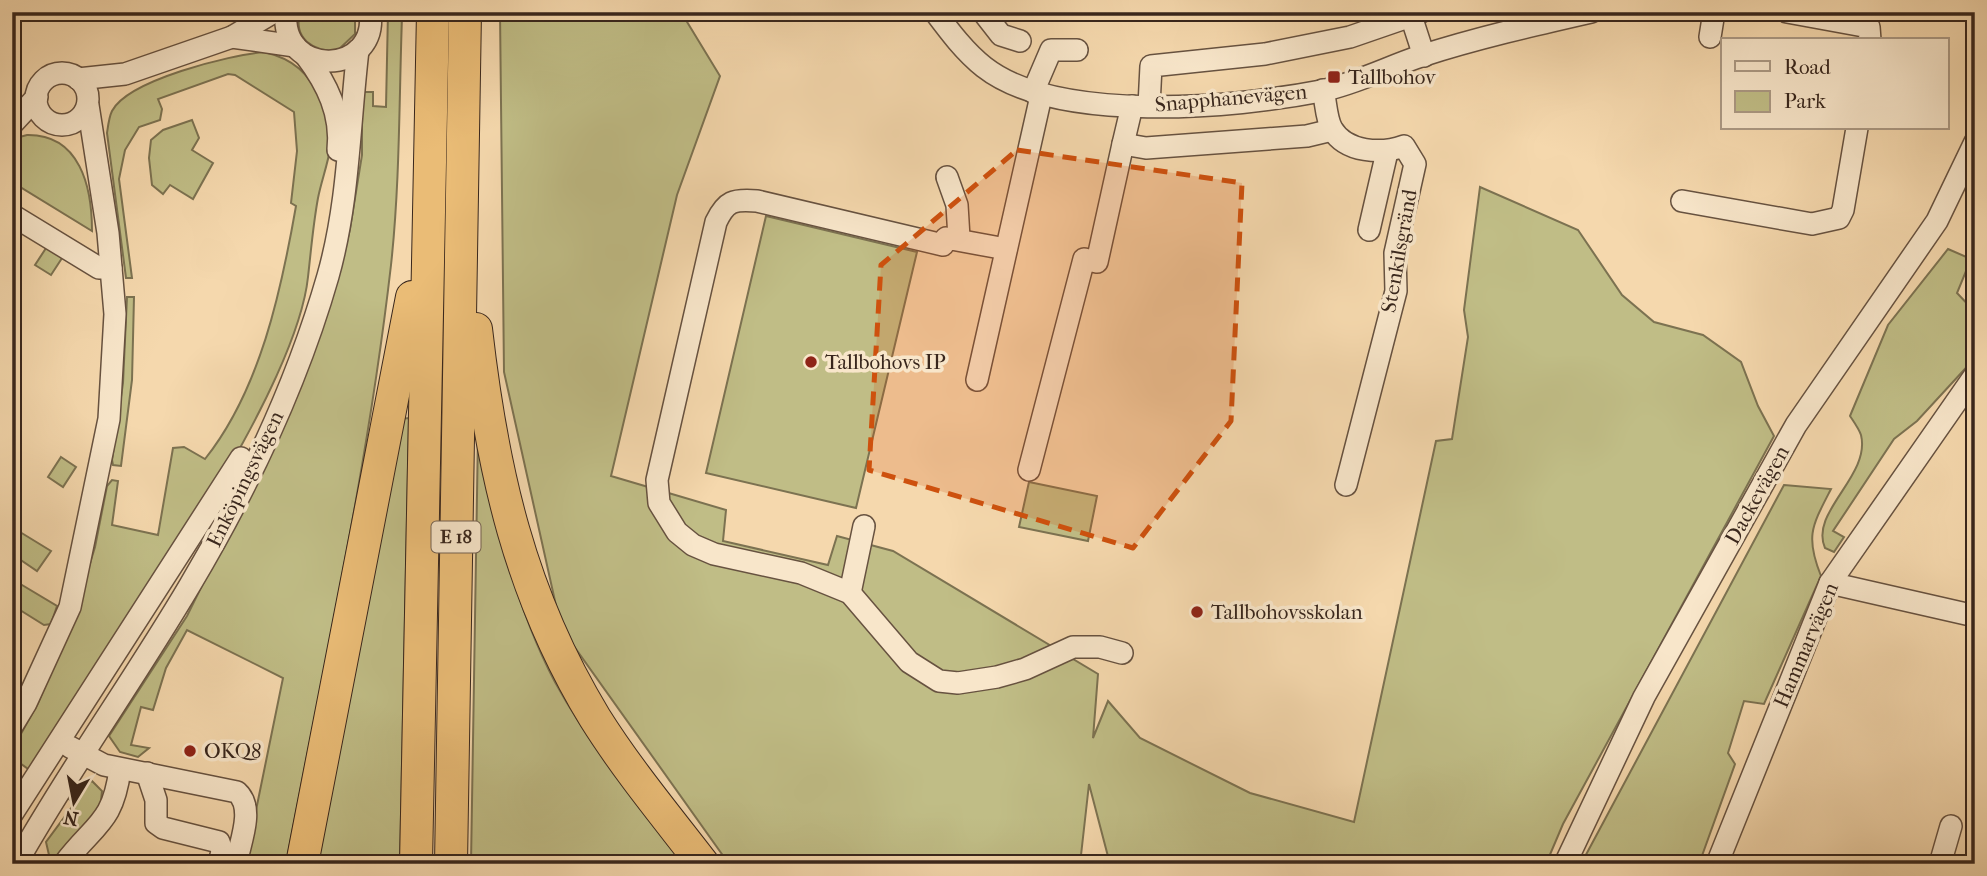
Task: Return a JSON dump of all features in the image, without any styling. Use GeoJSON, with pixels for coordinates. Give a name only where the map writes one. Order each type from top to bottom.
{"type":"FeatureCollection","features":[{"type":"Feature","properties":{"kind":"highway","name":"E 18"},"geometry":{"type":"LineString","coordinates":[[416,864],[433,12]]}},
{"type":"Feature","properties":{"kind":"highway","name":"E 18"},"geometry":{"type":"LineString","coordinates":[[452,864],[465,12]]}},
{"type":"Feature","properties":{"kind":"highway"},"geometry":{"type":"LineString","coordinates":[[302,864],[430,199]]}},
{"type":"Feature","properties":{"kind":"highway"},"geometry":{"type":"LineString","coordinates":[[462,209],[491,441],[512,535],[527,579],[546,627],[594,717],[624,761],[703,864]]}},
{"type":"Feature","properties":{"kind":"street"},"geometry":{"type":"LineString","coordinates":[[78,79],[125,74],[232,37],[274,12]]}},
{"type":"Feature","properties":{"kind":"street","name":"Enköpingsvägen"},"geometry":{"type":"LineString","coordinates":[[12,814],[231,477],[271,405],[298,338],[318,272],[333,202],[340,135],[329,92],[286,27],[286,12]]}},
{"type":"Feature","properties":{"kind":"street","name":"Enköpingsvägen"},"geometry":{"type":"LineString","coordinates":[[16,864],[81,755],[211,550],[281,408],[307,342],[329,274],[345,202],[358,50],[368,36],[370,12]]}},
{"type":"Feature","properties":{"kind":"street","name":"Snapphanevägen"},"geometry":{"type":"LineString","coordinates":[[935,12],[963,47],[986,69],[1037,94],[1140,106],[1253,101],[1323,90],[1424,56],[1521,28],[1591,12]]}},
{"type":"Feature","properties":{"kind":"street"},"geometry":{"type":"LineString","coordinates":[[983,12],[1001,35],[1020,41]]}},
{"type":"Feature","properties":{"kind":"street"},"geometry":{"type":"LineString","coordinates":[[1710,37],[1714,12]]}},
{"type":"Feature","properties":{"kind":"street"},"geometry":{"type":"LineString","coordinates":[[1787,12],[1869,27],[1870,38]]}},
{"type":"Feature","properties":{"kind":"street"},"geometry":{"type":"LineString","coordinates":[[1029,470],[1084,259],[1097,262],[1123,144],[1140,106],[1151,66],[1277,51],[1350,37],[1416,14],[1424,56]]}},
{"type":"Feature","properties":{"kind":"street"},"geometry":{"type":"LineString","coordinates":[[232,37],[300,51],[328,62],[344,59],[358,50]]}},
{"type":"Feature","properties":{"kind":"street"},"geometry":{"type":"LineString","coordinates":[[977,380],[1037,94],[1051,50],[1077,50]]}},
{"type":"Feature","properties":{"kind":"street"},"geometry":{"type":"LineString","coordinates":[[14,120],[76,121],[88,102],[125,74]]}},
{"type":"Feature","properties":{"kind":"street"},"geometry":{"type":"LineString","coordinates":[[12,726],[26,703],[70,607],[109,419],[115,367],[111,268],[88,102],[86,90],[78,79],[70,75],[53,75],[41,84],[37,97],[38,109],[79,142],[98,175]]}},
{"type":"Feature","properties":{"kind":"street"},"geometry":{"type":"LineString","coordinates":[[1123,144],[1146,148],[1307,136],[1332,130],[1323,90]]}},
{"type":"Feature","properties":{"kind":"street"},"geometry":{"type":"LineString","coordinates":[[14,120],[37,97]]}},
{"type":"Feature","properties":{"kind":"street","name":"Stenkilsgränd"},"geometry":{"type":"LineString","coordinates":[[1332,130],[1354,148],[1387,152],[1404,146],[1415,164],[1395,253],[1396,291],[1374,351],[1346,485]]}},
{"type":"Feature","properties":{"kind":"street"},"geometry":{"type":"LineString","coordinates":[[1682,201],[1812,224],[1839,218],[1857,130]]}},
{"type":"Feature","properties":{"kind":"street","name":"Dackevägen"},"geometry":{"type":"LineString","coordinates":[[1565,864],[1644,697],[1796,425],[1937,221],[1975,142]]}},
{"type":"Feature","properties":{"kind":"street"},"geometry":{"type":"LineString","coordinates":[[1369,230],[1387,152]]}},
{"type":"Feature","properties":{"kind":"street"},"geometry":{"type":"LineString","coordinates":[[947,177],[957,205],[959,238]]}},
{"type":"Feature","properties":{"kind":"street"},"geometry":{"type":"LineString","coordinates":[[1006,249],[959,238],[946,238],[943,245],[757,201],[734,199],[724,205],[716,222],[660,461],[659,503],[665,517],[693,545],[714,554],[801,573],[850,593],[909,662],[939,681],[958,683],[997,677],[1073,647],[1100,647],[1122,653]]}},
{"type":"Feature","properties":{"kind":"street"},"geometry":{"type":"LineString","coordinates":[[12,215],[99,268],[111,268]]}},
{"type":"Feature","properties":{"kind":"street","name":"Hammarvägen"},"geometry":{"type":"LineString","coordinates":[[1717,864],[1830,583],[1975,375]]}},
{"type":"Feature","properties":{"kind":"street"},"geometry":{"type":"LineString","coordinates":[[850,593],[864,526]]}},
{"type":"Feature","properties":{"kind":"street"},"geometry":{"type":"LineString","coordinates":[[1830,583],[1975,616]]}},
{"type":"Feature","properties":{"kind":"street"},"geometry":{"type":"LineString","coordinates":[[59,740],[81,755],[120,769],[237,792],[244,799],[247,809],[236,864]]}},
{"type":"Feature","properties":{"kind":"street"},"geometry":{"type":"LineString","coordinates":[[73,860],[108,816],[114,803],[120,769]]}},
{"type":"Feature","properties":{"kind":"street"},"geometry":{"type":"LineString","coordinates":[[147,773],[156,800],[156,823],[163,828],[219,842],[222,850],[219,864]]}},
{"type":"Feature","properties":{"kind":"street"},"geometry":{"type":"LineString","coordinates":[[1940,864],[1951,826]]}},
{"type":"Feature","properties":{"kind":"highlighted area"},"geometry":{"type":"Polygon","coordinates":[[[1017,150],[1242,183],[1231,421],[1133,548],[869,470],[881,265],[1017,150]]]}},
{"type":"Feature","properties":{"kind":"green space"},"geometry":{"type":"Polygon","coordinates":[[[300,12],[355,12],[355,34],[337,51],[320,49],[302,36],[299,29],[300,12]]]}},
{"type":"Feature","properties":{"kind":"green space"},"geometry":{"type":"Polygon","coordinates":[[[388,12],[400,12],[402,17],[396,203],[391,265],[358,490],[286,864],[245,864],[283,678],[187,630],[166,668],[153,710],[141,707],[131,745],[149,748],[138,757],[120,752],[109,736],[187,616],[298,391],[341,267],[350,229],[362,155],[362,92],[373,92],[373,106],[386,107],[388,12]]]}},
{"type":"Feature","properties":{"kind":"green space"},"geometry":{"type":"Polygon","coordinates":[[[500,12],[681,12],[720,76],[677,195],[611,476],[726,510],[723,541],[828,565],[837,536],[893,551],[1098,674],[1093,738],[1108,701],[1140,738],[1250,793],[1354,822],[1436,441],[1452,439],[1468,337],[1464,310],[1480,187],[1578,230],[1622,295],[1654,322],[1703,335],[1741,362],[1758,406],[1774,436],[1563,824],[1546,864],[1110,864],[1089,784],[1080,864],[729,864],[561,628],[504,372],[500,12]]]}},
{"type":"Feature","properties":{"kind":"green space"},"geometry":{"type":"Polygon","coordinates":[[[264,52],[299,68],[317,90],[331,120],[332,130],[313,228],[304,300],[288,350],[228,469],[31,771],[17,761],[12,769],[12,750],[38,703],[71,625],[95,547],[107,486],[112,480],[118,481],[112,525],[158,535],[173,448],[184,447],[205,459],[224,432],[254,371],[275,306],[296,206],[291,203],[297,151],[294,112],[235,75],[228,74],[158,99],[162,109],[160,120],[139,127],[125,150],[119,179],[132,278],[126,278],[107,133],[111,113],[122,100],[158,79],[228,58],[264,52]]]}},
{"type":"Feature","properties":{"kind":"green space"},"geometry":{"type":"Polygon","coordinates":[[[192,120],[199,138],[192,150],[213,163],[193,199],[170,185],[163,194],[152,185],[149,158],[151,140],[163,130],[192,120]]]}},
{"type":"Feature","properties":{"kind":"green space"},"geometry":{"type":"Polygon","coordinates":[[[27,135],[45,137],[60,143],[71,153],[85,181],[92,231],[20,187],[12,191],[12,139],[27,135]]]}},
{"type":"Feature","properties":{"kind":"green space","name":"Tallbohovs IP"},"geometry":{"type":"Polygon","coordinates":[[[766,216],[917,252],[856,508],[706,473],[766,216]]]}},
{"type":"Feature","properties":{"kind":"green space"},"geometry":{"type":"Polygon","coordinates":[[[48,245],[64,255],[51,275],[35,265],[48,245]]]}},
{"type":"Feature","properties":{"kind":"green space"},"geometry":{"type":"Polygon","coordinates":[[[1948,249],[1971,259],[1957,293],[1975,312],[1975,358],[1917,421],[1894,439],[1833,531],[1844,537],[1834,552],[1825,548],[1822,534],[1825,521],[1850,479],[1862,450],[1861,435],[1850,416],[1888,325],[1948,249]]]}},
{"type":"Feature","properties":{"kind":"green space"},"geometry":{"type":"Polygon","coordinates":[[[127,297],[134,297],[132,380],[121,466],[113,465],[112,460],[123,383],[127,297]]]}},
{"type":"Feature","properties":{"kind":"green space"},"geometry":{"type":"Polygon","coordinates":[[[409,418],[400,864],[314,864],[399,419],[409,418]]]}},
{"type":"Feature","properties":{"kind":"green space"},"geometry":{"type":"Polygon","coordinates":[[[478,434],[517,592],[555,682],[616,775],[684,864],[471,864],[478,434]]]}},
{"type":"Feature","properties":{"kind":"green space"},"geometry":{"type":"Polygon","coordinates":[[[61,457],[76,467],[63,487],[48,477],[61,457]]]}},
{"type":"Feature","properties":{"kind":"green space"},"geometry":{"type":"Polygon","coordinates":[[[1029,482],[1097,496],[1088,541],[1019,527],[1029,482]]]}},
{"type":"Feature","properties":{"kind":"green space"},"geometry":{"type":"Polygon","coordinates":[[[1784,485],[1831,489],[1813,531],[1813,551],[1821,576],[1764,704],[1744,701],[1728,753],[1735,764],[1699,864],[1581,864],[1784,485]]]}},
{"type":"Feature","properties":{"kind":"green space"},"geometry":{"type":"Polygon","coordinates":[[[20,532],[51,551],[37,571],[12,554],[12,544],[20,532]]]}},
{"type":"Feature","properties":{"kind":"green space"},"geometry":{"type":"Polygon","coordinates":[[[12,579],[57,606],[51,624],[44,625],[12,605],[12,579]]]}},
{"type":"Feature","properties":{"kind":"green space"},"geometry":{"type":"Polygon","coordinates":[[[92,781],[102,791],[100,810],[57,864],[43,864],[49,855],[46,842],[74,804],[67,797],[73,789],[92,781]]]}},
{"type":"Feature","properties":{"kind":"place","name":"Tallbohov"},"geometry":{"type":"Point","coordinates":[1334,77]}},
{"type":"Feature","properties":{"kind":"place","name":"Tallbohovs IP"},"geometry":{"type":"Point","coordinates":[811,362]}},
{"type":"Feature","properties":{"kind":"place","name":"Tallbohovsskolan"},"geometry":{"type":"Point","coordinates":[1197,612]}},
{"type":"Feature","properties":{"kind":"place","name":"OKQ8"},"geometry":{"type":"Point","coordinates":[190,751]}}]}
